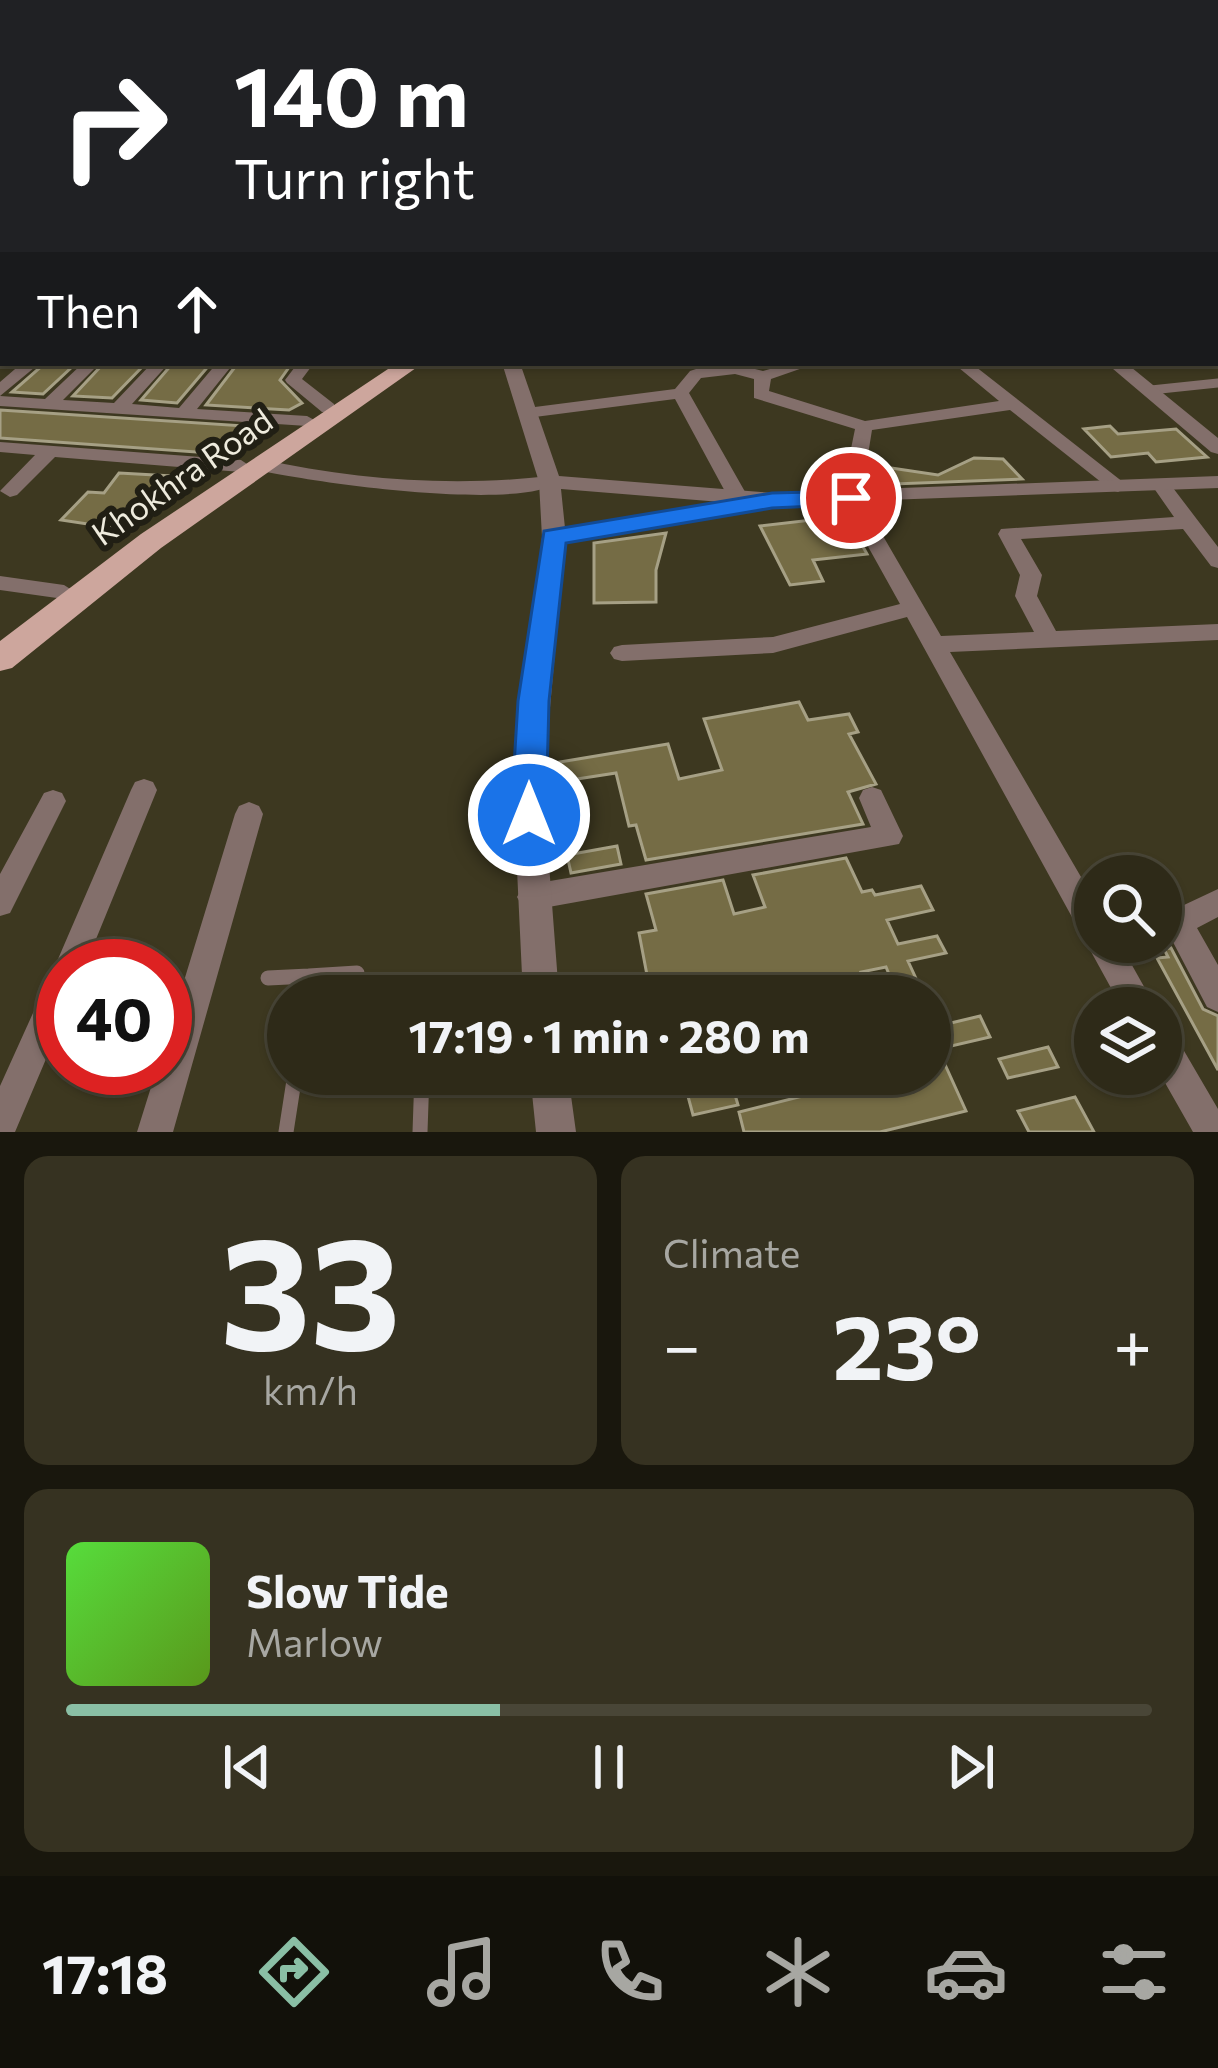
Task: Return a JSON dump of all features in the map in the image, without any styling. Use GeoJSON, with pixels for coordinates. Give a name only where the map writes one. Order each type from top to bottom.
{"type":"FeatureCollection","features":[{"type":"Feature","properties":{"kind":"main road","name":"Khokhra Road"},"geometry":{"type":"LineString","coordinates":[[0,659],[83,591],[390,366]]}},
{"type":"Feature","properties":{"kind":"main road","name":"Khokhra Road"},"geometry":{"type":"LineString","coordinates":[[0,641],[250,466],[407,366]]}},
{"type":"Feature","properties":{"kind":"street"},"geometry":{"type":"LineString","coordinates":[[0,391],[29,366]]}},
{"type":"Feature","properties":{"kind":"street"},"geometry":{"type":"LineString","coordinates":[[50,404],[89,366]]}},
{"type":"Feature","properties":{"kind":"street"},"geometry":{"type":"LineString","coordinates":[[118,409],[157,366]]}},
{"type":"Feature","properties":{"kind":"street"},"geometry":{"type":"LineString","coordinates":[[184,413],[223,366]]}},
{"type":"Feature","properties":{"kind":"street"},"geometry":{"type":"LineString","coordinates":[[279,380],[290,366]]}},
{"type":"Feature","properties":{"kind":"street"},"geometry":{"type":"LineString","coordinates":[[304,366],[293,380],[318,415]]}},
{"type":"Feature","properties":{"kind":"street"},"geometry":{"type":"LineString","coordinates":[[512,366],[550,482],[554,537],[529,750],[534,975]]}},
{"type":"Feature","properties":{"kind":"street"},"geometry":{"type":"LineString","coordinates":[[686,366],[684,388],[738,496]]}},
{"type":"Feature","properties":{"kind":"street"},"geometry":{"type":"LineString","coordinates":[[527,413],[684,388],[696,374],[735,369],[764,376],[799,366]]}},
{"type":"Feature","properties":{"kind":"street"},"geometry":{"type":"LineString","coordinates":[[965,366],[1118,486]]}},
{"type":"Feature","properties":{"kind":"street"},"geometry":{"type":"LineString","coordinates":[[1119,366],[1218,448]]}},
{"type":"Feature","properties":{"kind":"street"},"geometry":{"type":"LineString","coordinates":[[764,376],[760,394],[864,426],[1014,404]]}},
{"type":"Feature","properties":{"kind":"street"},"geometry":{"type":"LineString","coordinates":[[0,401],[184,413],[318,415]]}},
{"type":"Feature","properties":{"kind":"street"},"geometry":{"type":"LineString","coordinates":[[864,426],[851,498],[1074,892]]}},
{"type":"Feature","properties":{"kind":"street"},"geometry":{"type":"LineString","coordinates":[[0,447],[250,466],[296,475],[507,488],[550,482],[772,500],[1218,482]]}},
{"type":"Feature","properties":{"kind":"street"},"geometry":{"type":"LineString","coordinates":[[10,491],[50,451]]}},
{"type":"Feature","properties":{"kind":"street"},"geometry":{"type":"LineString","coordinates":[[1160,484],[1218,561]]}},
{"type":"Feature","properties":{"kind":"street"},"geometry":{"type":"LineString","coordinates":[[554,537],[772,500]]}},
{"type":"Feature","properties":{"kind":"street"},"geometry":{"type":"LineString","coordinates":[[1049,639],[1026,596],[1030,574],[1007,534],[1189,522]]}},
{"type":"Feature","properties":{"kind":"street"},"geometry":{"type":"LineString","coordinates":[[0,583],[64,592]]}},
{"type":"Feature","properties":{"kind":"street"},"geometry":{"type":"LineString","coordinates":[[622,653],[773,645],[913,608]]}},
{"type":"Feature","properties":{"kind":"street"},"geometry":{"type":"LineString","coordinates":[[934,644],[1218,632]]}},
{"type":"Feature","properties":{"kind":"street"},"geometry":{"type":"LineString","coordinates":[[82,939],[145,790]]}},
{"type":"Feature","properties":{"kind":"street"},"geometry":{"type":"LineString","coordinates":[[532,897],[889,836],[872,798]]}},
{"type":"Feature","properties":{"kind":"street"},"geometry":{"type":"LineString","coordinates":[[0,903],[53,801]]}},
{"type":"Feature","properties":{"kind":"street"},"geometry":{"type":"LineString","coordinates":[[155,1132],[249,814]]}},
{"type":"Feature","properties":{"kind":"street"},"geometry":{"type":"LineString","coordinates":[[1218,902],[1178,923],[1218,996]]}},
{"type":"Feature","properties":{"kind":"street"},"geometry":{"type":"LineString","coordinates":[[0,1126],[36,1044]]}},
{"type":"Feature","properties":{"kind":"street"},"geometry":{"type":"LineString","coordinates":[[1182,1077],[1212,1123]]}},
{"type":"Feature","properties":{"kind":"street"},"geometry":{"type":"LineString","coordinates":[[552,1095],[556,1132]]}},
{"type":"Feature","properties":{"kind":"lane"},"geometry":{"type":"LineString","coordinates":[[1150,391],[1218,383]]}},
{"type":"Feature","properties":{"kind":"lane"},"geometry":{"type":"LineString","coordinates":[[326,975],[357,973]]}},
{"type":"Feature","properties":{"kind":"lane"},"geometry":{"type":"LineString","coordinates":[[286,1132],[292,1095]]}},
{"type":"Feature","properties":{"kind":"lane"},"geometry":{"type":"LineString","coordinates":[[420,1132],[421,1095]]}},
{"type":"Feature","properties":{"kind":"building"},"geometry":{"type":"Polygon","coordinates":[[[42,366],[73,366],[43,394],[12,392],[42,366]]]}},
{"type":"Feature","properties":{"kind":"building"},"geometry":{"type":"Polygon","coordinates":[[[101,366],[143,366],[112,398],[73,396],[101,366]]]}},
{"type":"Feature","properties":{"kind":"building"},"geometry":{"type":"Polygon","coordinates":[[[170,366],[208,366],[177,403],[141,400],[170,366]]]}},
{"type":"Feature","properties":{"kind":"building"},"geometry":{"type":"Polygon","coordinates":[[[236,366],[290,366],[280,380],[302,403],[289,410],[206,405],[236,366]]]}},
{"type":"Feature","properties":{"kind":"building"},"geometry":{"type":"Polygon","coordinates":[[[0,410],[245,426],[224,454],[0,438],[0,410]]]}},
{"type":"Feature","properties":{"kind":"building"},"geometry":{"type":"Polygon","coordinates":[[[1110,426],[1118,434],[1176,429],[1207,457],[1156,462],[1148,453],[1111,457],[1084,429],[1110,426]]]}},
{"type":"Feature","properties":{"kind":"building"},"geometry":{"type":"Polygon","coordinates":[[[974,458],[1003,459],[1022,479],[868,485],[871,465],[938,475],[974,458]]]}},
{"type":"Feature","properties":{"kind":"building"},"geometry":{"type":"Polygon","coordinates":[[[119,473],[191,477],[114,528],[61,520],[88,492],[104,493],[119,473]]]}},
{"type":"Feature","properties":{"kind":"building"},"geometry":{"type":"Polygon","coordinates":[[[846,516],[867,554],[813,560],[823,581],[790,585],[760,526],[846,516]]]}},
{"type":"Feature","properties":{"kind":"building"},"geometry":{"type":"Polygon","coordinates":[[[666,533],[656,570],[656,602],[594,603],[594,543],[666,533]]]}},
{"type":"Feature","properties":{"kind":"building"},"geometry":{"type":"Polygon","coordinates":[[[799,702],[808,720],[849,714],[858,732],[849,734],[876,784],[848,792],[863,824],[646,860],[636,825],[629,826],[616,773],[564,781],[560,762],[668,744],[679,779],[722,770],[704,719],[799,702]]]}},
{"type":"Feature","properties":{"kind":"building"},"geometry":{"type":"Polygon","coordinates":[[[617,846],[621,864],[571,873],[567,855],[617,846]]]}},
{"type":"Feature","properties":{"kind":"building"},"geometry":{"type":"Polygon","coordinates":[[[846,858],[862,892],[872,890],[875,895],[921,886],[933,910],[887,920],[898,944],[937,936],[946,953],[908,961],[914,975],[889,975],[886,967],[862,975],[647,975],[639,933],[656,930],[646,894],[723,880],[734,914],[765,907],[753,875],[846,858]]]}},
{"type":"Feature","properties":{"kind":"building"},"geometry":{"type":"Polygon","coordinates":[[[1160,963],[1179,963],[1203,1009],[1218,1016],[1218,1070],[1182,1004],[1182,987],[1173,987],[1160,963]]]}},
{"type":"Feature","properties":{"kind":"building"},"geometry":{"type":"Polygon","coordinates":[[[980,1016],[990,1037],[951,1046],[951,1023],[980,1016]]]}},
{"type":"Feature","properties":{"kind":"building"},"geometry":{"type":"Polygon","coordinates":[[[1048,1047],[1058,1067],[1008,1078],[999,1059],[1048,1047]]]}},
{"type":"Feature","properties":{"kind":"building"},"geometry":{"type":"Polygon","coordinates":[[[951,1078],[966,1111],[880,1132],[744,1132],[739,1112],[807,1095],[951,1095],[951,1078]]]}},
{"type":"Feature","properties":{"kind":"building"},"geometry":{"type":"Polygon","coordinates":[[[688,1095],[735,1095],[738,1105],[693,1115],[688,1095]]]}},
{"type":"Feature","properties":{"kind":"building"},"geometry":{"type":"Polygon","coordinates":[[[1075,1097],[1094,1132],[1029,1132],[1018,1111],[1075,1097]]]}},
{"type":"Feature","properties":{"kind":"route"},"geometry":{"type":"LineString","coordinates":[[529,815],[533,701],[554,537],[772,500],[851,498]]}}]}
